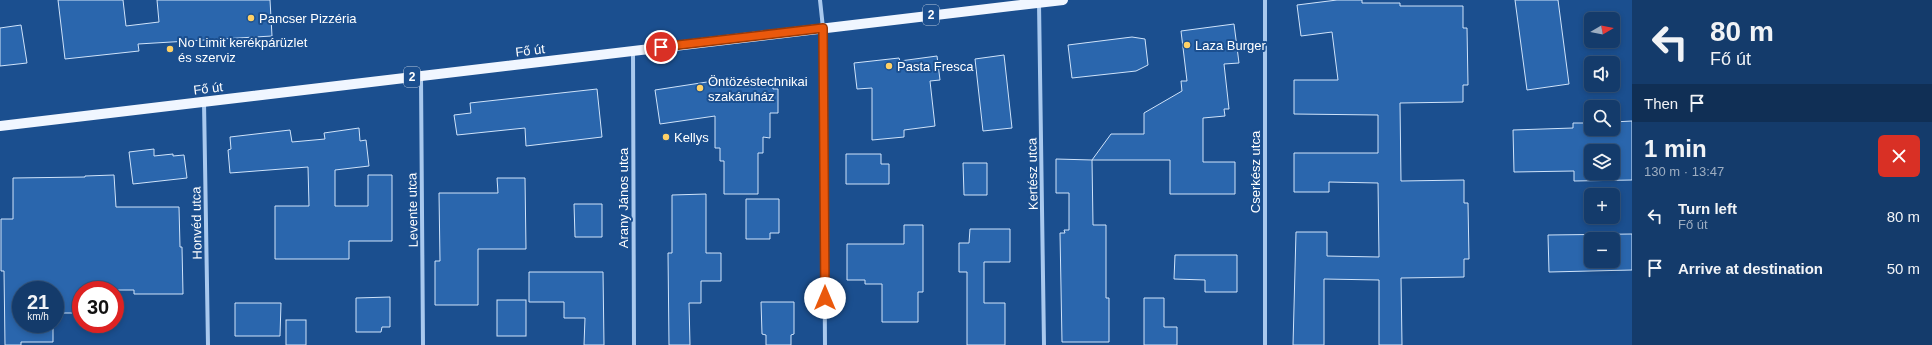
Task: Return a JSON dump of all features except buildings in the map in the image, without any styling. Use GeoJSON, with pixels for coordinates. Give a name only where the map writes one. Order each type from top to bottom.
{"type":"FeatureCollection","features":[{"type":"Feature","properties":{"kind":"main road","name":"Fő út"},"geometry":{"type":"LineString","coordinates":[[0,126],[1063,0]]}},
{"type":"Feature","properties":{"kind":"street"},"geometry":{"type":"LineString","coordinates":[[820,0],[823,28],[825,345]]}},
{"type":"Feature","properties":{"kind":"street","name":"Cserkész utca"},"geometry":{"type":"LineString","coordinates":[[1265,0],[1265,345]]}},
{"type":"Feature","properties":{"kind":"street","name":"Kertész utca"},"geometry":{"type":"LineString","coordinates":[[1039,3],[1044,345]]}},
{"type":"Feature","properties":{"kind":"street","name":"Arany János utca"},"geometry":{"type":"LineString","coordinates":[[633,51],[634,345]]}},
{"type":"Feature","properties":{"kind":"street","name":"Levente utca"},"geometry":{"type":"LineString","coordinates":[[421,76],[423,345]]}},
{"type":"Feature","properties":{"kind":"street","name":"Honvéd utca"},"geometry":{"type":"LineString","coordinates":[[204,101],[208,345]]}},
{"type":"Feature","properties":{"kind":"place","name":"Pancser Pizzéria"},"geometry":{"type":"Point","coordinates":[251,18]}},
{"type":"Feature","properties":{"kind":"place","name":"Laza Burger"},"geometry":{"type":"Point","coordinates":[1187,45]}},
{"type":"Feature","properties":{"kind":"place","name":"No Limit kerékpárüzlet és szerviz"},"geometry":{"type":"Point","coordinates":[170,49]}},
{"type":"Feature","properties":{"kind":"place","name":"Pasta Fresca"},"geometry":{"type":"Point","coordinates":[889,66]}},
{"type":"Feature","properties":{"kind":"place","name":"Öntözéstechnikai szakáruház"},"geometry":{"type":"Point","coordinates":[700,88]}},
{"type":"Feature","properties":{"kind":"place","name":"Kellys"},"geometry":{"type":"Point","coordinates":[666,137]}},
{"type":"Feature","properties":{"kind":"route"},"geometry":{"type":"LineString","coordinates":[[661,47],[823,28],[825,298]]}}]}
